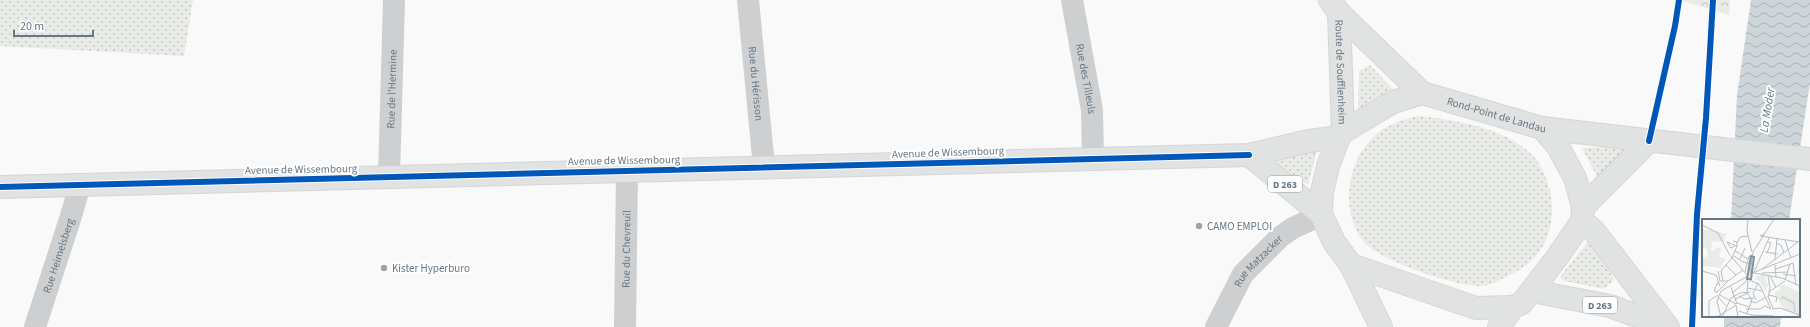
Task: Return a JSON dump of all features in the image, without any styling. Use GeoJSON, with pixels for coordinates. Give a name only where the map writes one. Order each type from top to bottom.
{"type":"FeatureCollection","features":[{"type":"Feature","properties":{"kind":"main road","name":"Route de Soufflenheim"},"geometry":{"type":"LineString","coordinates":[[1334,7],[1422,93]]}},
{"type":"Feature","properties":{"kind":"main road","name":"Route de Soufflenheim"},"geometry":{"type":"LineString","coordinates":[[1334,7],[1341,134]]}},
{"type":"Feature","properties":{"kind":"main road","name":"Rond-Point de Landau"},"geometry":{"type":"LineString","coordinates":[[1422,93],[1542,128],[1557,145],[1575,178],[1582,214]]}},
{"type":"Feature","properties":{"kind":"main road"},"geometry":{"type":"LineString","coordinates":[[1381,327],[1351,265],[1334,242],[1321,215],[1322,192],[1341,134],[1393,102],[1422,93]]}},
{"type":"Feature","properties":{"kind":"main road"},"geometry":{"type":"LineString","coordinates":[[1542,128],[1810,159]]}},
{"type":"Feature","properties":{"kind":"main road","name":"Avenue de Wissembourg"},"geometry":{"type":"LineString","coordinates":[[0,187],[1249,155],[1309,140],[1341,134]]}},
{"type":"Feature","properties":{"kind":"main road"},"geometry":{"type":"LineString","coordinates":[[1351,265],[1476,308],[1513,307],[1522,303],[1532,291],[1582,214],[1649,141]]}},
{"type":"Feature","properties":{"kind":"main road","name":"D 263"},"geometry":{"type":"LineString","coordinates":[[1249,155],[1321,215]]}},
{"type":"Feature","properties":{"kind":"main road","name":"D 263"},"geometry":{"type":"LineString","coordinates":[[1582,214],[1667,327]]}},
{"type":"Feature","properties":{"kind":"main road","name":"D 263"},"geometry":{"type":"LineString","coordinates":[[1532,291],[1610,306],[1667,327]]}},
{"type":"Feature","properties":{"kind":"main road"},"geometry":{"type":"LineString","coordinates":[[1499,327],[1513,307]]}},
{"type":"Feature","properties":{"kind":"street","name":"Rue de l'Hermine"},"geometry":{"type":"LineString","coordinates":[[389,177],[394,0]]}},
{"type":"Feature","properties":{"kind":"street","name":"Rue du Hérisson"},"geometry":{"type":"LineString","coordinates":[[748,0],[764,167]]}},
{"type":"Feature","properties":{"kind":"street","name":"Rue des Tilleuls"},"geometry":{"type":"LineString","coordinates":[[1072,0],[1092,110],[1093,158]]}},
{"type":"Feature","properties":{"kind":"street","name":"Rue du Chevreuil"},"geometry":{"type":"LineString","coordinates":[[625,327],[627,171]]}},
{"type":"Feature","properties":{"kind":"street","name":"Rue Heimelsberg"},"geometry":{"type":"LineString","coordinates":[[35,327],[80,184]]}},
{"type":"Feature","properties":{"kind":"street","name":"Rue Matzacker"},"geometry":{"type":"LineString","coordinates":[[1216,327],[1243,274],[1280,236],[1321,215]]}},
{"type":"Feature","properties":{"kind":"green space"},"geometry":{"type":"Polygon","coordinates":[[[0,0],[193,0],[184,56],[0,46],[0,0]]]}},
{"type":"Feature","properties":{"kind":"green space"},"geometry":{"type":"Polygon","coordinates":[[[1680,0],[1730,0],[1729,15],[1680,0]]]}},
{"type":"Feature","properties":{"kind":"green space"},"geometry":{"type":"Polygon","coordinates":[[[1370,65],[1394,91],[1358,110],[1359,71],[1370,65]]]}},
{"type":"Feature","properties":{"kind":"green space"},"geometry":{"type":"Polygon","coordinates":[[[1418,116],[1455,121],[1480,127],[1503,135],[1514,141],[1531,154],[1541,166],[1547,181],[1552,204],[1550,227],[1542,248],[1532,260],[1522,268],[1492,284],[1483,286],[1471,285],[1438,278],[1401,264],[1371,248],[1363,241],[1351,216],[1349,202],[1352,174],[1357,161],[1363,149],[1377,133],[1400,121],[1418,116]]]}},
{"type":"Feature","properties":{"kind":"green space"},"geometry":{"type":"Polygon","coordinates":[[[1627,146],[1598,179],[1582,148],[1627,146]]]}},
{"type":"Feature","properties":{"kind":"green space"},"geometry":{"type":"Polygon","coordinates":[[[1317,151],[1308,185],[1266,158],[1317,151]]]}},
{"type":"Feature","properties":{"kind":"green space"},"geometry":{"type":"Polygon","coordinates":[[[1589,240],[1595,241],[1614,280],[1604,289],[1564,281],[1560,277],[1589,240]]]}},
{"type":"Feature","properties":{"kind":"water","name":"La Moder"},"geometry":{"type":"Polygon","coordinates":[[[1751,0],[1810,0],[1810,83],[1789,219],[1731,219],[1737,95],[1751,0]]]}},
{"type":"Feature","properties":{"kind":"water"},"geometry":{"type":"Polygon","coordinates":[[[1724,317],[1781,317],[1780,327],[1724,327],[1724,317]]]}},
{"type":"Feature","properties":{"kind":"cycle path"},"geometry":{"type":"LineString","coordinates":[[1649,141],[1675,26],[1679,0]]}},
{"type":"Feature","properties":{"kind":"cycle path"},"geometry":{"type":"LineString","coordinates":[[1692,327],[1697,214],[1706,118],[1713,0]]}},
{"type":"Feature","properties":{"kind":"cycle path"},"geometry":{"type":"LineString","coordinates":[[0,187],[1249,155]]}},
{"type":"Feature","properties":{"kind":"place","name":"CAMO EMPLOI"},"geometry":{"type":"Point","coordinates":[1199,226]}},
{"type":"Feature","properties":{"kind":"place","name":"Kister Hyperburo"},"geometry":{"type":"Point","coordinates":[384,268]}}]}
